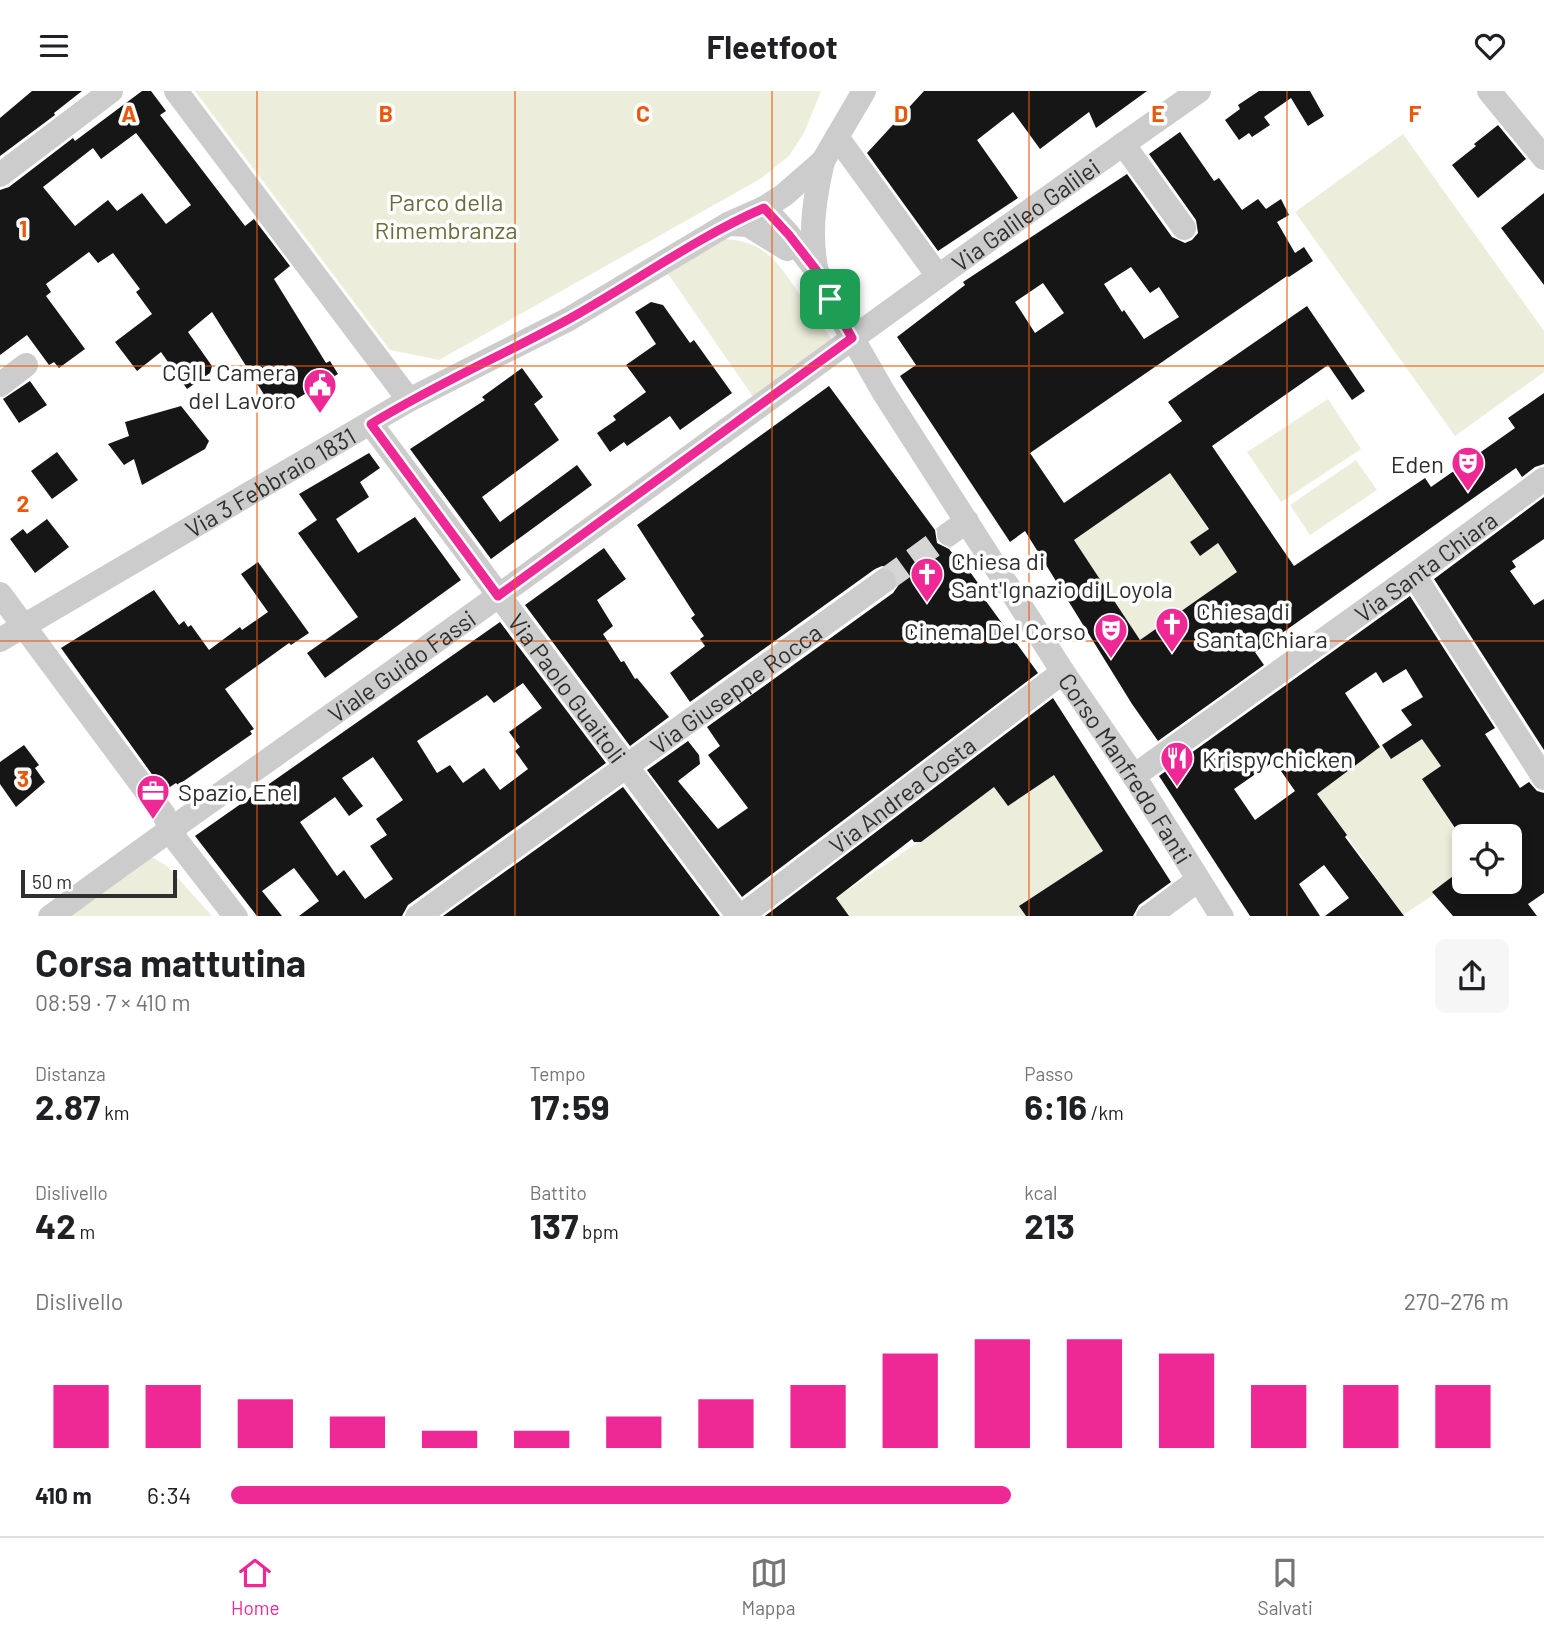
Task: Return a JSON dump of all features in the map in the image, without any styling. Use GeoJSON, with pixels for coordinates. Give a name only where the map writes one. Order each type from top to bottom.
{"type":"FeatureCollection","features":[{"type":"Feature","properties":{"kind":"street"},"geometry":{"type":"LineString","coordinates":[[0,175],[111,91]]}},
{"type":"Feature","properties":{"kind":"street"},"geometry":{"type":"LineString","coordinates":[[176,91],[409,400]]}},
{"type":"Feature","properties":{"kind":"street","name":"Via Galileo Galilei"},"geometry":{"type":"LineString","coordinates":[[852,338],[1199,91]]}},
{"type":"Feature","properties":{"kind":"street"},"geometry":{"type":"LineString","coordinates":[[1489,91],[1544,158]]}},
{"type":"Feature","properties":{"kind":"street"},"geometry":{"type":"LineString","coordinates":[[817,271],[812,243],[812,217],[823,161],[860,94]]}},
{"type":"Feature","properties":{"kind":"street"},"geometry":{"type":"LineString","coordinates":[[836,137],[938,277]]}},
{"type":"Feature","properties":{"kind":"street"},"geometry":{"type":"LineString","coordinates":[[1123,144],[1184,229]]}},
{"type":"Feature","properties":{"kind":"street","name":"Via 3 Febbraio 1831"},"geometry":{"type":"LineString","coordinates":[[0,640],[409,400],[569,319],[728,224],[764,208],[784,195],[823,161]]}},
{"type":"Feature","properties":{"kind":"street"},"geometry":{"type":"LineString","coordinates":[[764,208],[788,249],[830,299]]}},
{"type":"Feature","properties":{"kind":"street"},"geometry":{"type":"LineString","coordinates":[[764,208],[817,271],[830,299]]}},
{"type":"Feature","properties":{"kind":"street"},"geometry":{"type":"LineString","coordinates":[[728,224],[748,225],[788,249]]}},
{"type":"Feature","properties":{"kind":"street","name":"Corso Manfredo Fanti"},"geometry":{"type":"LineString","coordinates":[[830,299],[958,527],[1063,672],[1222,916]]}},
{"type":"Feature","properties":{"kind":"street","name":"Viale Guido Fassi"},"geometry":{"type":"LineString","coordinates":[[50,916],[498,596],[852,338]]}},
{"type":"Feature","properties":{"kind":"street"},"geometry":{"type":"LineString","coordinates":[[0,385],[26,365]]}},
{"type":"Feature","properties":{"kind":"street","name":"Via Paolo Guaitoli"},"geometry":{"type":"LineString","coordinates":[[371,424],[739,916]]}},
{"type":"Feature","properties":{"kind":"street","name":"Via Santa Chiara"},"geometry":{"type":"LineString","coordinates":[[1133,776],[1415,575],[1544,479]]}},
{"type":"Feature","properties":{"kind":"street"},"geometry":{"type":"LineString","coordinates":[[1415,575],[1544,778]]}},
{"type":"Feature","properties":{"kind":"street","name":"Via Giuseppe Rocca"},"geometry":{"type":"LineString","coordinates":[[417,916],[884,581]]}},
{"type":"Feature","properties":{"kind":"street"},"geometry":{"type":"LineString","coordinates":[[0,594],[164,815],[177,841],[236,916]]}},
{"type":"Feature","properties":{"kind":"street","name":"Via Andrea Costa"},"geometry":{"type":"LineString","coordinates":[[739,916],[1063,672]]}},
{"type":"Feature","properties":{"kind":"street"},"geometry":{"type":"LineString","coordinates":[[1148,916],[1198,880]]}},
{"type":"Feature","properties":{"kind":"green space","name":"Parco della Rimembranza"},"geometry":{"type":"Polygon","coordinates":[[[195,91],[821,91],[804,133],[789,156],[760,179],[439,360],[390,350],[195,91]]]}},
{"type":"Feature","properties":{"kind":"green space"},"geometry":{"type":"Polygon","coordinates":[[[1403,134],[1544,331],[1544,372],[1455,436],[1295,212],[1403,134]]]}},
{"type":"Feature","properties":{"kind":"green space"},"geometry":{"type":"Polygon","coordinates":[[[719,239],[747,243],[768,254],[835,344],[756,401],[666,271],[719,239]]]}},
{"type":"Feature","properties":{"kind":"green space"},"geometry":{"type":"Polygon","coordinates":[[[1328,399],[1361,449],[1281,502],[1247,452],[1328,399]]]}},
{"type":"Feature","properties":{"kind":"green space"},"geometry":{"type":"Polygon","coordinates":[[[1356,460],[1377,490],[1310,535],[1290,505],[1356,460]]]}},
{"type":"Feature","properties":{"kind":"green space"},"geometry":{"type":"Polygon","coordinates":[[[1170,473],[1237,572],[1140,640],[1074,540],[1170,473]]]}},
{"type":"Feature","properties":{"kind":"green space"},"geometry":{"type":"Polygon","coordinates":[[[1423,738],[1441,766],[1423,779],[1452,825],[1452,883],[1403,915],[1317,794],[1380,746],[1392,759],[1423,738]]]}},
{"type":"Feature","properties":{"kind":"green space"},"geometry":{"type":"Polygon","coordinates":[[[1054,775],[1103,851],[1019,906],[1026,916],[849,916],[836,898],[948,822],[957,793],[986,776],[1008,806],[1054,775]]]}},
{"type":"Feature","properties":{"kind":"green space"},"geometry":{"type":"Polygon","coordinates":[[[152,857],[167,866],[212,916],[68,916],[152,857]]]}},
{"type":"Feature","properties":{"kind":"building"},"geometry":{"type":"Polygon","coordinates":[[[32,91],[82,91],[0,156],[0,118],[32,91]]]}},
{"type":"Feature","properties":{"kind":"building"},"geometry":{"type":"Polygon","coordinates":[[[142,91],[151,91],[166,111],[160,115],[245,226],[254,219],[290,266],[274,279],[326,363],[330,361],[338,374],[275,412],[212,312],[188,332],[212,366],[210,373],[187,389],[161,352],[137,371],[115,342],[152,314],[136,292],[140,289],[113,253],[98,263],[89,252],[46,284],[51,292],[46,296],[85,349],[59,368],[54,362],[49,365],[27,335],[0,355],[0,190],[9,187],[73,138],[75,141],[142,91]],[[136,133],[101,159],[93,148],[43,187],[75,226],[108,200],[117,211],[142,193],[166,224],[191,205],[136,133]]]}},
{"type":"Feature","properties":{"kind":"building"},"geometry":{"type":"Polygon","coordinates":[[[924,91],[1147,91],[1096,128],[1089,112],[1040,149],[1013,112],[977,140],[1018,198],[938,251],[867,153],[924,91]]]}},
{"type":"Feature","properties":{"kind":"building"},"geometry":{"type":"Polygon","coordinates":[[[1259,91],[1310,91],[1324,116],[1308,126],[1291,98],[1264,117],[1270,125],[1252,137],[1249,133],[1239,140],[1225,120],[1240,109],[1238,105],[1259,91]]]}},
{"type":"Feature","properties":{"kind":"building"},"geometry":{"type":"Polygon","coordinates":[[[1498,125],[1526,159],[1478,198],[1452,165],[1498,125]]]}},
{"type":"Feature","properties":{"kind":"building"},"geometry":{"type":"Polygon","coordinates":[[[1180,132],[1214,181],[1219,178],[1242,210],[1258,199],[1266,209],[1281,199],[1289,215],[1277,222],[1295,253],[1304,247],[1313,261],[1287,276],[1030,453],[1064,503],[1182,421],[1168,402],[1307,306],[1365,391],[1352,400],[1328,365],[1212,446],[1294,566],[1425,478],[1431,487],[1515,428],[1508,418],[1544,393],[1544,464],[1522,477],[1516,468],[1255,652],[1264,665],[1158,741],[1132,704],[1025,531],[1010,542],[900,376],[916,365],[897,337],[965,285],[963,282],[1127,174],[1172,237],[1185,243],[1192,240],[1198,233],[1196,220],[1149,154],[1180,132]],[[1131,267],[1104,284],[1144,339],[1179,317],[1159,287],[1150,293],[1131,267]],[[1043,283],[1015,302],[1035,333],[1064,313],[1043,283]],[[1170,473],[1074,540],[1140,640],[1237,572],[1218,543],[1200,556],[1190,542],[1209,529],[1170,473]]]}},
{"type":"Feature","properties":{"kind":"building"},"geometry":{"type":"Polygon","coordinates":[[[1544,193],[1544,285],[1501,228],[1544,193]]]}},
{"type":"Feature","properties":{"kind":"building"},"geometry":{"type":"Polygon","coordinates":[[[651,302],[663,305],[690,343],[694,340],[732,393],[680,430],[670,416],[627,446],[624,442],[610,452],[597,433],[616,420],[613,416],[646,392],[626,365],[656,344],[635,312],[651,302]]]}},
{"type":"Feature","properties":{"kind":"building"},"geometry":{"type":"Polygon","coordinates":[[[522,368],[543,397],[534,404],[559,440],[482,497],[500,522],[577,465],[592,485],[491,559],[410,449],[485,400],[482,397],[522,368]]]}},
{"type":"Feature","properties":{"kind":"building"},"geometry":{"type":"Polygon","coordinates":[[[30,381],[47,405],[19,423],[3,399],[30,381]]]}},
{"type":"Feature","properties":{"kind":"building"},"geometry":{"type":"Polygon","coordinates":[[[829,386],[935,530],[937,543],[953,554],[956,552],[985,593],[983,597],[1038,673],[742,897],[647,770],[688,741],[699,755],[700,764],[678,781],[718,829],[748,808],[708,755],[720,746],[707,727],[893,593],[899,579],[896,572],[889,567],[875,569],[690,702],[670,673],[705,646],[700,639],[704,636],[691,618],[695,615],[637,525],[829,386]]]}},
{"type":"Feature","properties":{"kind":"building"},"geometry":{"type":"Polygon","coordinates":[[[181,406],[209,441],[205,449],[142,485],[134,459],[124,465],[108,444],[129,436],[125,422],[181,406]]]}},
{"type":"Feature","properties":{"kind":"building"},"geometry":{"type":"Polygon","coordinates":[[[57,452],[78,480],[52,499],[31,471],[57,452]]]}},
{"type":"Feature","properties":{"kind":"building"},"geometry":{"type":"Polygon","coordinates":[[[369,453],[380,468],[360,482],[369,497],[336,519],[358,553],[415,517],[461,580],[325,678],[307,653],[358,617],[298,533],[317,520],[299,494],[369,453]]]}},
{"type":"Feature","properties":{"kind":"building"},"geometry":{"type":"Polygon","coordinates":[[[1544,497],[1544,539],[1512,561],[1516,567],[1510,571],[1534,605],[1544,599],[1544,750],[1434,579],[1544,497]]]}},
{"type":"Feature","properties":{"kind":"building"},"geometry":{"type":"Polygon","coordinates":[[[47,519],[69,547],[35,573],[10,539],[23,529],[27,534],[47,519]]]}},
{"type":"Feature","properties":{"kind":"building"},"geometry":{"type":"Polygon","coordinates":[[[604,548],[626,579],[597,600],[613,626],[603,634],[621,662],[624,661],[635,679],[637,678],[669,717],[630,746],[525,605],[604,548]]]}},
{"type":"Feature","properties":{"kind":"building"},"geometry":{"type":"Polygon","coordinates":[[[258,562],[309,633],[291,645],[289,643],[225,689],[254,729],[250,731],[252,734],[178,785],[176,783],[164,791],[61,648],[154,590],[179,625],[184,621],[188,627],[191,625],[209,650],[240,627],[242,630],[268,612],[241,574],[258,562]]]}},
{"type":"Feature","properties":{"kind":"building"},"geometry":{"type":"Polygon","coordinates":[[[1410,596],[1495,728],[1485,734],[1520,788],[1529,782],[1537,791],[1544,793],[1544,893],[1528,904],[1537,916],[1453,916],[1432,892],[1452,877],[1452,894],[1522,894],[1522,824],[1452,824],[1422,779],[1441,766],[1422,739],[1391,759],[1382,745],[1412,725],[1401,710],[1423,697],[1406,669],[1383,683],[1376,672],[1345,693],[1380,747],[1317,794],[1347,835],[1345,837],[1404,916],[1325,916],[1349,898],[1324,865],[1299,884],[1320,916],[1250,916],[1159,776],[1410,596]],[[1274,761],[1234,789],[1255,820],[1295,791],[1274,761]]]}},
{"type":"Feature","properties":{"kind":"building"},"geometry":{"type":"Polygon","coordinates":[[[500,622],[606,763],[408,905],[402,916],[299,916],[319,901],[294,868],[262,891],[282,916],[257,916],[195,836],[500,622]],[[523,683],[494,703],[487,695],[417,741],[437,773],[450,765],[463,783],[484,768],[500,790],[528,769],[515,751],[520,747],[509,732],[542,708],[523,683]],[[373,757],[342,778],[363,806],[349,816],[335,797],[300,822],[337,876],[344,870],[365,899],[393,879],[370,846],[387,835],[376,819],[403,800],[373,757]]]}},
{"type":"Feature","properties":{"kind":"building"},"geometry":{"type":"Polygon","coordinates":[[[1053,698],[1171,882],[1139,905],[1133,916],[1026,916],[1019,906],[1103,851],[1054,775],[1008,806],[994,787],[921,842],[914,842],[912,839],[836,898],[849,916],[765,916],[1053,698]]]}},
{"type":"Feature","properties":{"kind":"building"},"geometry":{"type":"Polygon","coordinates":[[[24,745],[39,765],[35,768],[45,782],[16,807],[0,784],[0,762],[24,745]]]}},
{"type":"Feature","properties":{"kind":"building"},"geometry":{"type":"Polygon","coordinates":[[[623,787],[720,916],[443,916],[623,787]]]}},
{"type":"Feature","properties":{"kind":"tunnel"},"geometry":{"type":"LineString","coordinates":[[884,581],[949,534]]}},
{"type":"Feature","properties":{"kind":"place","name":"CGIL Camera del Lavoro"},"geometry":{"type":"Point","coordinates":[320,415]}},
{"type":"Feature","properties":{"kind":"place","name":"Eden"},"geometry":{"type":"Point","coordinates":[1468,493]}},
{"type":"Feature","properties":{"kind":"place","name":"Chiesa di Sant'Ignazio di Loyola"},"geometry":{"type":"Point","coordinates":[927,604]}},
{"type":"Feature","properties":{"kind":"place","name":"Chiesa di Santa Chiara"},"geometry":{"type":"Point","coordinates":[1172,654]}},
{"type":"Feature","properties":{"kind":"place","name":"Cinema Del Corso"},"geometry":{"type":"Point","coordinates":[1111,660]}},
{"type":"Feature","properties":{"kind":"place","name":"Krispy chicken"},"geometry":{"type":"Point","coordinates":[1177,788]}},
{"type":"Feature","properties":{"kind":"place","name":"Spazio Enel"},"geometry":{"type":"Point","coordinates":[153,821]}},
{"type":"Feature","properties":{"kind":"route"},"geometry":{"type":"LineString","coordinates":[[764,208],[817,271],[830,299],[852,338],[498,596],[371,424],[409,400],[569,319],[728,224],[764,208]]}}]}
